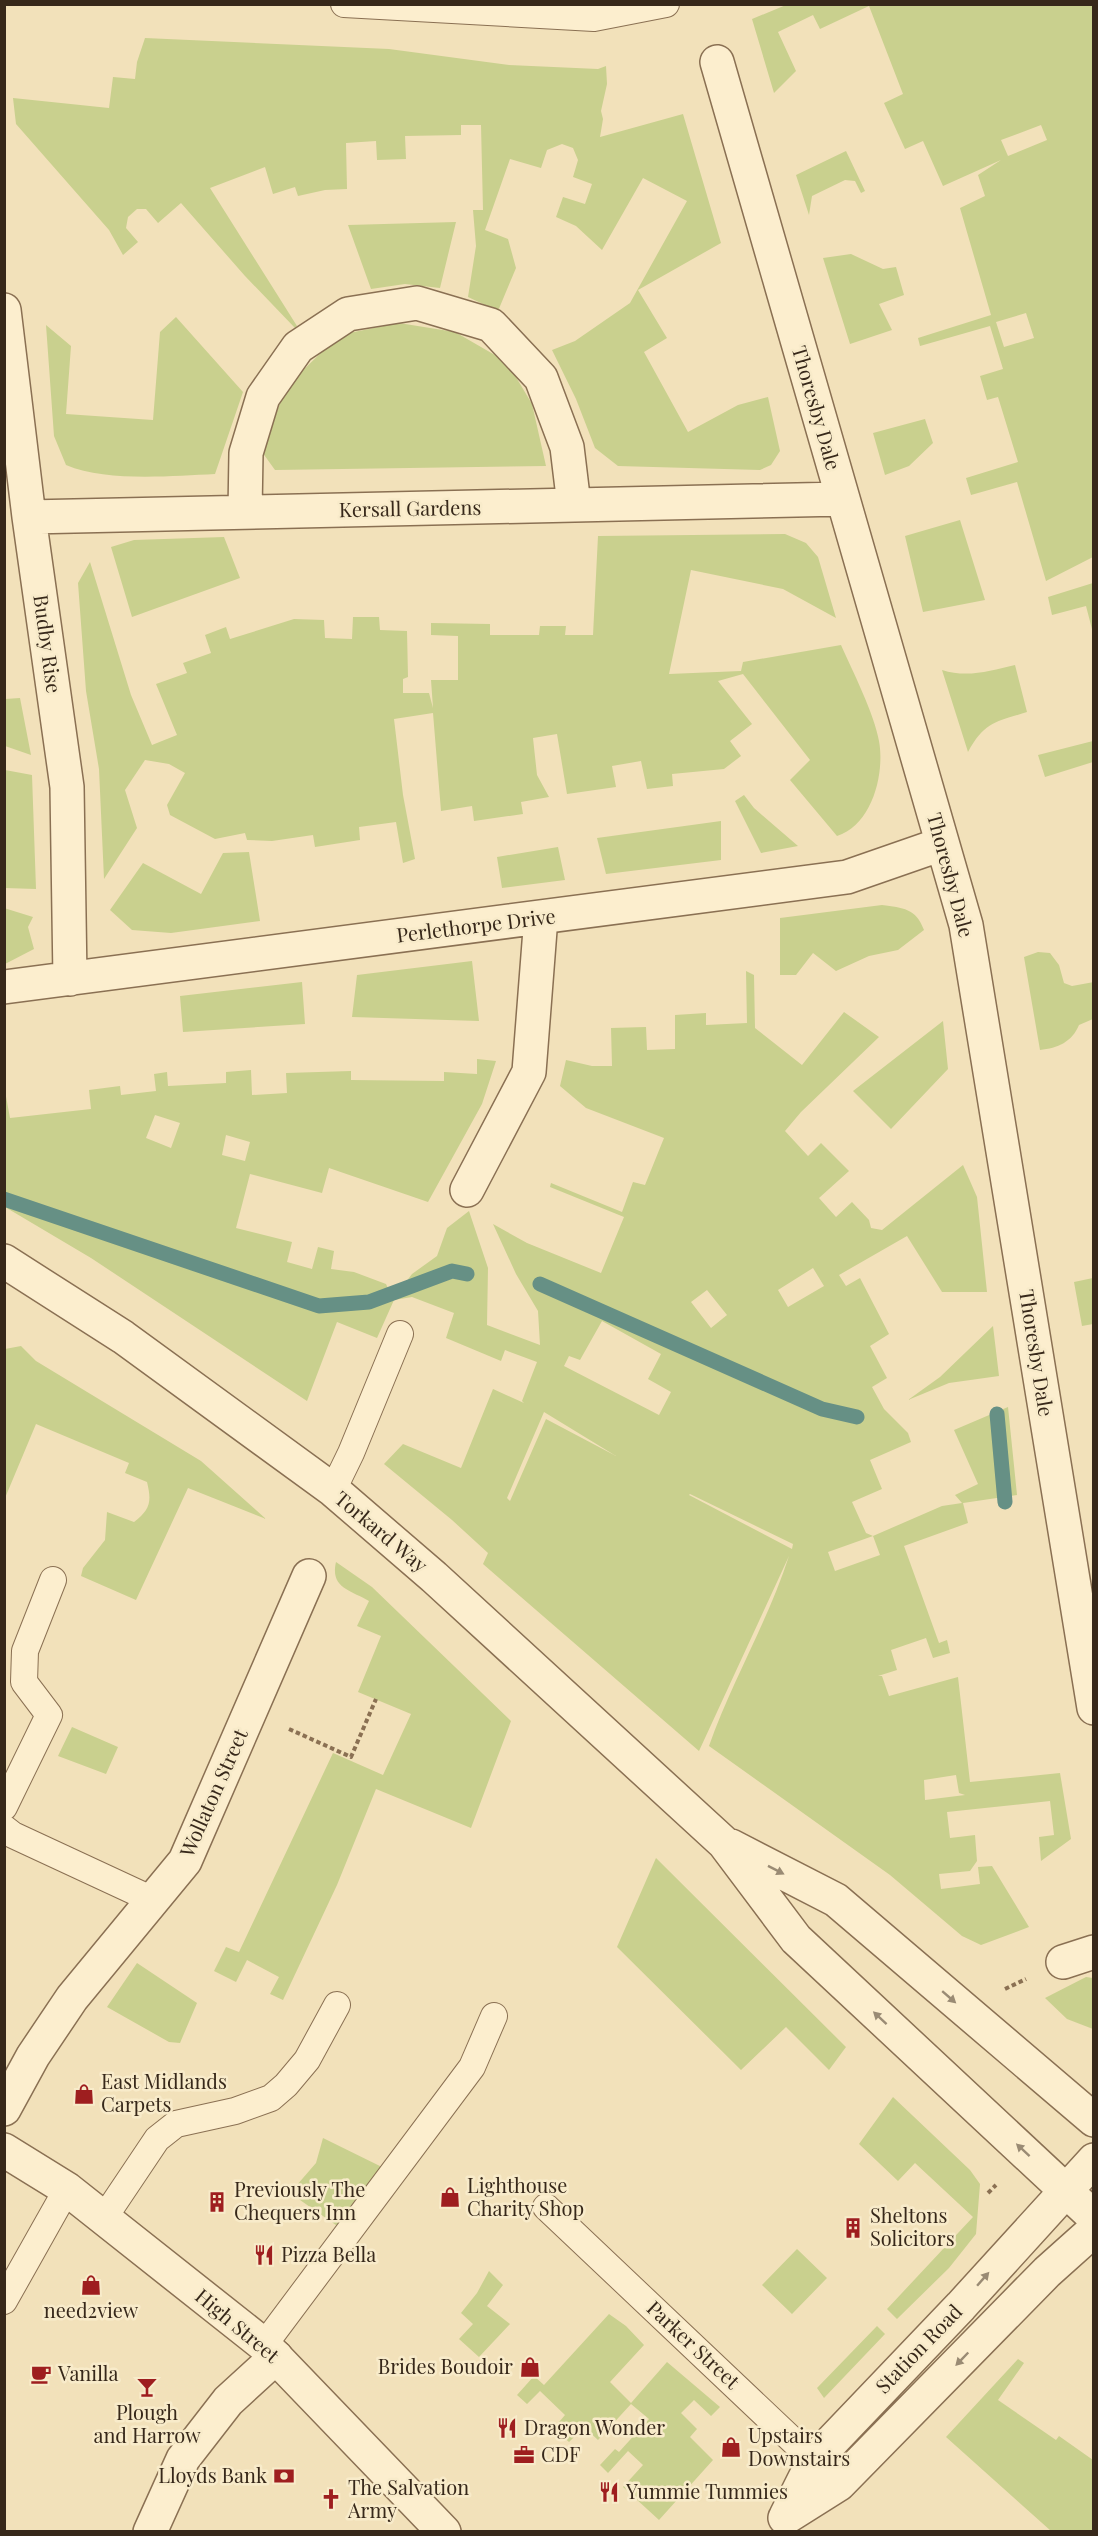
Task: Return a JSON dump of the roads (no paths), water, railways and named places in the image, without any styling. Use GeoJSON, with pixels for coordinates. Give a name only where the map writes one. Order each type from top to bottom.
{"type":"FeatureCollection","features":[{"type":"Feature","properties":{"kind":"street","name":"Thoresby Dale"},"geometry":{"type":"LineString","coordinates":[[717,62],[966,925],[1094,1708]]}},
{"type":"Feature","properties":{"kind":"street"},"geometry":{"type":"LineString","coordinates":[[245,512],[246,453],[263,397],[298,347],[348,314],[417,303],[491,325],[541,378],[567,447],[574,505]]}},
{"type":"Feature","properties":{"kind":"street","name":"Budby Rise"},"geometry":{"type":"LineString","coordinates":[[4,310],[29,517],[67,787],[70,979]]}},
{"type":"Feature","properties":{"kind":"street","name":"Kersall Gardens"},"geometry":{"type":"LineString","coordinates":[[29,517],[843,499]]}},
{"type":"Feature","properties":{"kind":"street","name":"Perlethorpe Drive"},"geometry":{"type":"LineString","coordinates":[[4,987],[847,877],[942,844]]}},
{"type":"Feature","properties":{"kind":"street"},"geometry":{"type":"LineString","coordinates":[[467,1190],[529,1072],[541,917]]}},
{"type":"Feature","properties":{"kind":"street","name":"Torkard Way"},"geometry":{"type":"LineString","coordinates":[[4,1261],[123,1337],[333,1490],[443,1585],[724,1843]]}},
{"type":"Feature","properties":{"kind":"street","name":"Wollaton Street"},"geometry":{"type":"LineString","coordinates":[[4,2109],[33,2056],[72,1998],[185,1861],[309,1576]]}},
{"type":"Feature","properties":{"kind":"street"},"geometry":{"type":"LineString","coordinates":[[724,1843],[836,1900],[1094,2121]]}},
{"type":"Feature","properties":{"kind":"street"},"geometry":{"type":"LineString","coordinates":[[724,1843],[796,1939],[1094,2217]]}},
{"type":"Feature","properties":{"kind":"street"},"geometry":{"type":"LineString","coordinates":[[1063,1962],[1094,1952]]}},
{"type":"Feature","properties":{"kind":"street","name":"High Street"},"geometry":{"type":"LineString","coordinates":[[4,2150],[67,2189],[270,2351],[444,2532]]}},
{"type":"Feature","properties":{"kind":"street","name":"Station Road"},"geometry":{"type":"LineString","coordinates":[[779,2524],[814,2460],[961,2306],[1094,2160]]}},
{"type":"Feature","properties":{"kind":"street","name":"Station Road"},"geometry":{"type":"LineString","coordinates":[[779,2524],[839,2484],[1047,2272],[1094,2230]]}},
{"type":"Feature","properties":{"kind":"street"},"geometry":{"type":"LineString","coordinates":[[150,2532],[183,2459],[270,2351]]}},
{"type":"Feature","properties":{"kind":"lane"},"geometry":{"type":"LineString","coordinates":[[344,4],[594,18],[666,4]]}},
{"type":"Feature","properties":{"kind":"lane"},"geometry":{"type":"LineString","coordinates":[[333,1490],[351,1453],[400,1334]]}},
{"type":"Feature","properties":{"kind":"lane"},"geometry":{"type":"LineString","coordinates":[[4,1807],[49,1715],[24,1682],[26,1651],[53,1580]]}},
{"type":"Feature","properties":{"kind":"lane"},"geometry":{"type":"LineString","coordinates":[[4,1828],[153,1900]]}},
{"type":"Feature","properties":{"kind":"lane"},"geometry":{"type":"LineString","coordinates":[[104,2218],[157,2139],[176,2124],[235,2110],[272,2098],[307,2060],[337,2005]]}},
{"type":"Feature","properties":{"kind":"lane"},"geometry":{"type":"LineString","coordinates":[[270,2351],[472,2067],[494,2016]]}},
{"type":"Feature","properties":{"kind":"lane"},"geometry":{"type":"LineString","coordinates":[[4,2301],[67,2189]]}},
{"type":"Feature","properties":{"kind":"lane","name":"Parker Street"},"geometry":{"type":"LineString","coordinates":[[546,2207],[839,2484]]}},
{"type":"Feature","properties":{"kind":"waterway"},"geometry":{"type":"LineString","coordinates":[[4,1199],[319,1306],[369,1302],[452,1271],[467,1274]]}},
{"type":"Feature","properties":{"kind":"waterway"},"geometry":{"type":"LineString","coordinates":[[540,1284],[822,1409],[857,1417]]}},
{"type":"Feature","properties":{"kind":"waterway"},"geometry":{"type":"LineString","coordinates":[[997,1414],[1005,1502]]}},
{"type":"Feature","properties":{"kind":"place","name":"East Midlands Carpets"},"geometry":{"type":"Point","coordinates":[84,2094]}},
{"type":"Feature","properties":{"kind":"place","name":"Lighthouse Charity Shop"},"geometry":{"type":"Point","coordinates":[450,2197]}},
{"type":"Feature","properties":{"kind":"place","name":"Previously The Chequers Inn"},"geometry":{"type":"Point","coordinates":[217,2202]}},
{"type":"Feature","properties":{"kind":"place","name":"Sheltons Solicitors"},"geometry":{"type":"Point","coordinates":[853,2228]}},
{"type":"Feature","properties":{"kind":"place","name":"Pizza Bella"},"geometry":{"type":"Point","coordinates":[264,2255]}},
{"type":"Feature","properties":{"kind":"place","name":"need2view"},"geometry":{"type":"Point","coordinates":[91,2285]}},
{"type":"Feature","properties":{"kind":"place","name":"Brides Boudoir"},"geometry":{"type":"Point","coordinates":[530,2367]}},
{"type":"Feature","properties":{"kind":"place","name":"Vanilla"},"geometry":{"type":"Point","coordinates":[41,2374]}},
{"type":"Feature","properties":{"kind":"place","name":"Plough and Harrow"},"geometry":{"type":"Point","coordinates":[147,2387]}},
{"type":"Feature","properties":{"kind":"place","name":"Dragon Wonder"},"geometry":{"type":"Point","coordinates":[507,2428]}},
{"type":"Feature","properties":{"kind":"place","name":"Upstairs Downstairs"},"geometry":{"type":"Point","coordinates":[731,2447]}},
{"type":"Feature","properties":{"kind":"place","name":"CDF"},"geometry":{"type":"Point","coordinates":[524,2455]}},
{"type":"Feature","properties":{"kind":"place","name":"Lloyds Bank"},"geometry":{"type":"Point","coordinates":[284,2476]}},
{"type":"Feature","properties":{"kind":"place","name":"Yummie Tummies"},"geometry":{"type":"Point","coordinates":[609,2492]}},
{"type":"Feature","properties":{"kind":"place","name":"The Salvation Army"},"geometry":{"type":"Point","coordinates":[331,2499]}}]}
